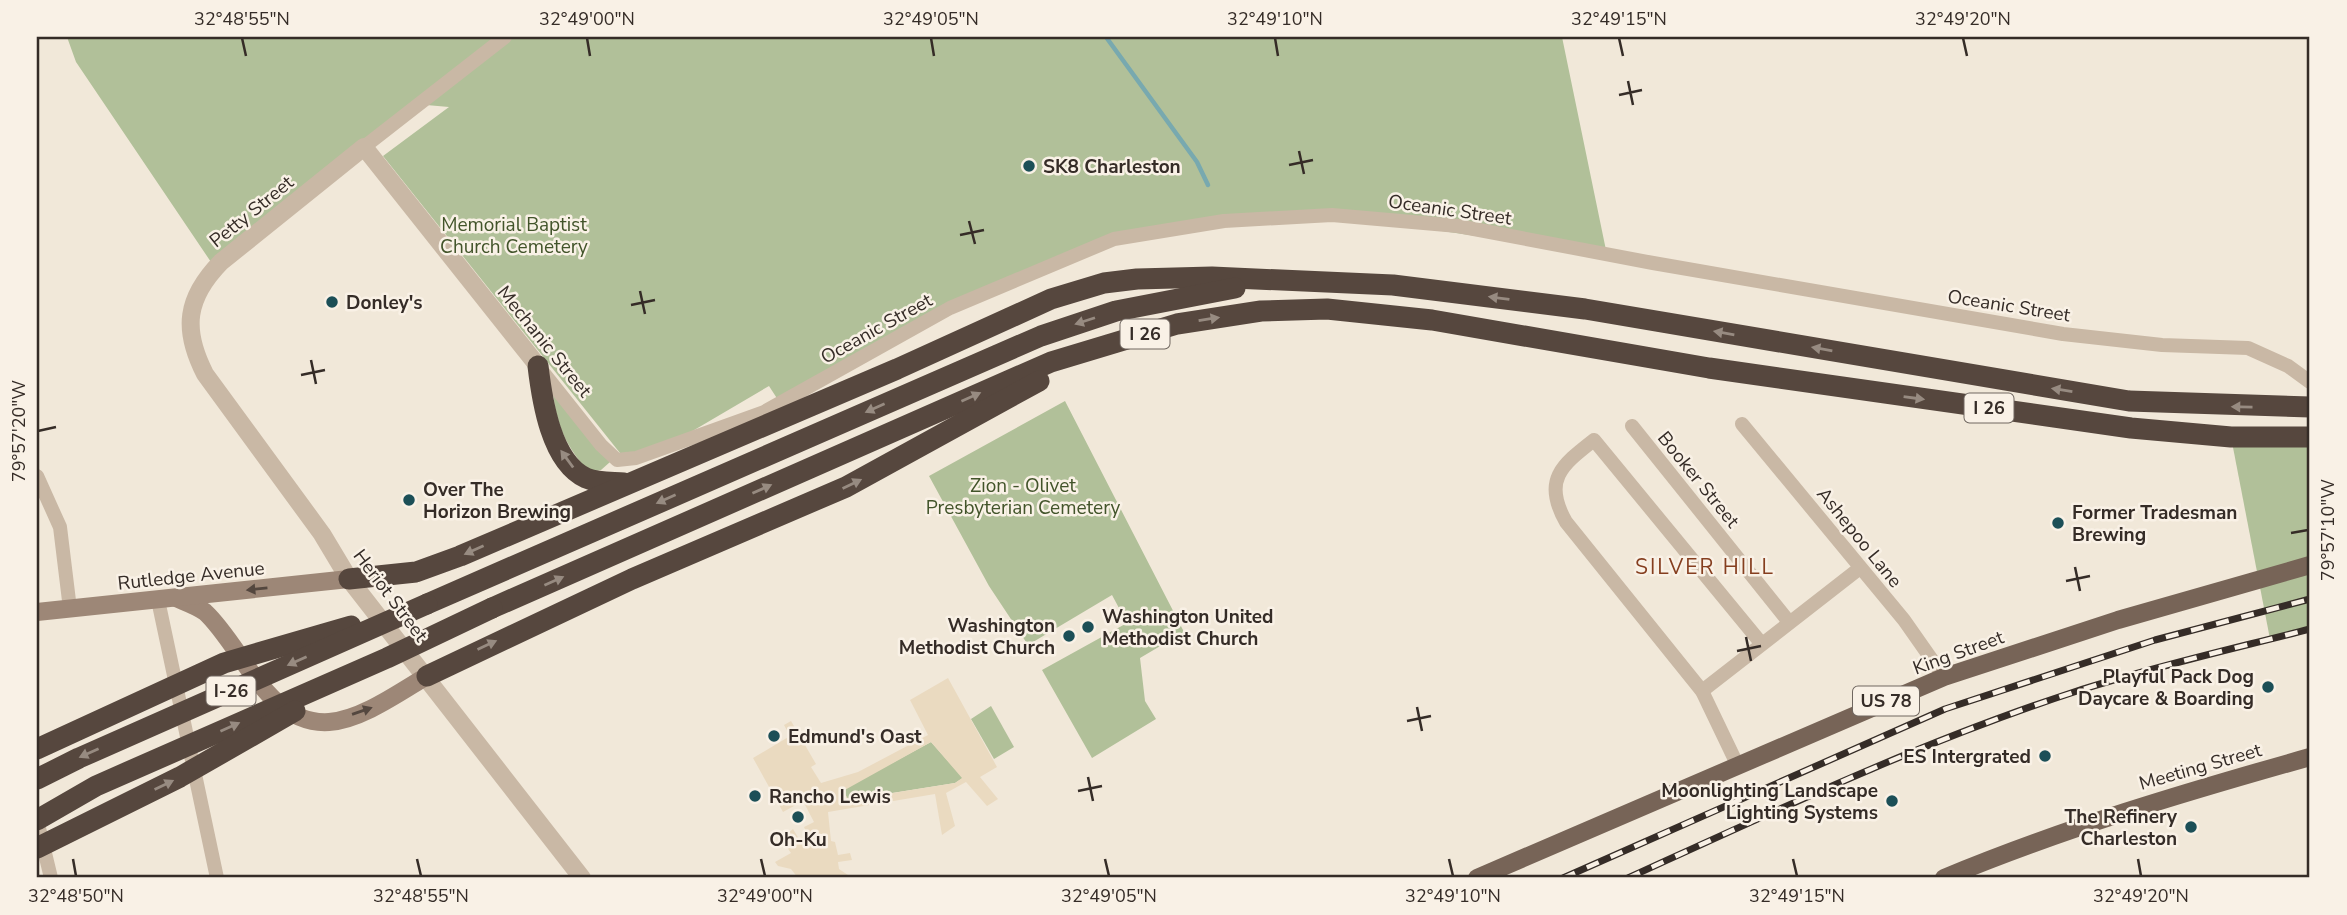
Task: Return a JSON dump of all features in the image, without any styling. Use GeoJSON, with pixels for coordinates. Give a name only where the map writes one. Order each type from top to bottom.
{"type":"FeatureCollection","features":[{"type":"Feature","properties":{"kind":"highway"},"geometry":{"type":"LineString","coordinates":[[349,579],[416,572],[460,556],[1076,290],[1104,282],[1171,276],[1296,280]]}},
{"type":"Feature","properties":{"kind":"highway","name":"I 26"},"geometry":{"type":"LineString","coordinates":[[473,583],[1041,336],[1116,311],[1209,291],[1296,280],[1393,285],[1585,309],[2129,401],[2310,407]]}},
{"type":"Feature","properties":{"kind":"highway","name":"I 26"},"geometry":{"type":"LineString","coordinates":[[492,608],[1051,362],[1177,324],[1261,311],[1327,309],[1432,320],[1709,368],[2131,428],[2231,437],[2310,437]]}},
{"type":"Feature","properties":{"kind":"highway"},"geometry":{"type":"LineString","coordinates":[[427,676],[632,579],[846,487],[1028,386],[1177,324]]}},
{"type":"Feature","properties":{"kind":"highway"},"geometry":{"type":"LineString","coordinates":[[538,366],[541,393],[555,436],[570,465],[585,478],[626,483]]}},
{"type":"Feature","properties":{"kind":"highway","name":"I-26"},"geometry":{"type":"LineString","coordinates":[[37,779],[473,583]]}},
{"type":"Feature","properties":{"kind":"highway"},"geometry":{"type":"LineString","coordinates":[[37,749],[224,663],[427,604]]}},
{"type":"Feature","properties":{"kind":"highway","name":"I-26"},"geometry":{"type":"LineString","coordinates":[[37,820],[96,786],[387,658],[492,608]]}},
{"type":"Feature","properties":{"kind":"highway"},"geometry":{"type":"LineString","coordinates":[[37,848],[180,777],[387,658]]}},
{"type":"Feature","properties":{"kind":"main road","name":"King Street"},"geometry":{"type":"LineString","coordinates":[[1477,878],[1944,677],[2118,620],[2310,565]]}},
{"type":"Feature","properties":{"kind":"main road","name":"Rutledge Avenue"},"geometry":{"type":"LineString","coordinates":[[37,612],[349,579]]}},
{"type":"Feature","properties":{"kind":"main road"},"geometry":{"type":"LineString","coordinates":[[176,598],[203,610],[230,639],[267,693],[299,717],[330,722],[372,709],[427,676]]}},
{"type":"Feature","properties":{"kind":"main road","name":"Meeting Street"},"geometry":{"type":"LineString","coordinates":[[1944,878],[2029,843],[2167,796],[2310,757]]}},
{"type":"Feature","properties":{"kind":"street"},"geometry":{"type":"LineString","coordinates":[[364,147],[505,37]]}},
{"type":"Feature","properties":{"kind":"street","name":"Petty Street"},"geometry":{"type":"LineString","coordinates":[[190,325],[202,282],[221,262],[364,147]]}},
{"type":"Feature","properties":{"kind":"street","name":"Mechanic Street"},"geometry":{"type":"LineString","coordinates":[[364,147],[601,445],[617,460]]}},
{"type":"Feature","properties":{"kind":"street","name":"Oceanic Street"},"geometry":{"type":"LineString","coordinates":[[617,460],[656,454],[764,412],[950,308],[1114,239],[1224,221],[1332,215],[1458,226],[1653,263],[2063,334],[2162,345],[2248,348],[2288,366],[2310,382]]}},
{"type":"Feature","properties":{"kind":"street","name":"Heriot Street"},"geometry":{"type":"LineString","coordinates":[[190,325],[193,350],[205,374],[300,503],[349,579],[582,878]]}},
{"type":"Feature","properties":{"kind":"street","name":"Ashepoo Lane"},"geometry":{"type":"LineString","coordinates":[[1742,424],[1917,637],[1944,677]]}},
{"type":"Feature","properties":{"kind":"street","name":"Booker Street"},"geometry":{"type":"LineString","coordinates":[[1632,426],[1789,621]]}},
{"type":"Feature","properties":{"kind":"street"},"geometry":{"type":"LineString","coordinates":[[1737,764],[1702,691],[1560,512],[1556,491],[1564,463],[1594,440],[1761,643]]}},
{"type":"Feature","properties":{"kind":"street"},"geometry":{"type":"LineString","coordinates":[[37,476],[60,527],[70,610]]}},
{"type":"Feature","properties":{"kind":"street"},"geometry":{"type":"LineString","coordinates":[[1702,691],[1860,568]]}},
{"type":"Feature","properties":{"kind":"street"},"geometry":{"type":"LineString","coordinates":[[158,600],[217,878]]}},
{"type":"Feature","properties":{"kind":"street"},"geometry":{"type":"LineString","coordinates":[[37,820],[51,878]]}},
{"type":"Feature","properties":{"kind":"green space","name":"Memorial Baptist Church Cemetery"},"geometry":{"type":"Polygon","coordinates":[[[67,37],[1562,37],[1607,255],[1332,215],[1114,239],[1027,274],[780,403],[769,386],[684,436],[624,458],[383,156],[449,107],[415,104],[215,268],[76,62],[67,37]]]}},
{"type":"Feature","properties":{"kind":"green space"},"geometry":{"type":"Polygon","coordinates":[[[553,392],[610,462],[601,470],[589,472],[569,445],[560,425],[553,392]]]}},
{"type":"Feature","properties":{"kind":"green space","name":"Zion - Olivet Presbyterian Cemetery"},"geometry":{"type":"Polygon","coordinates":[[[1065,401],[1184,632],[1140,658],[1145,701],[1156,719],[1092,758],[1042,670],[1127,623],[1112,595],[1028,645],[989,586],[929,476],[1065,401]]]}},
{"type":"Feature","properties":{"kind":"green space"},"geometry":{"type":"Polygon","coordinates":[[[2231,437],[2310,437],[2310,629],[2270,639],[2231,437]]]}},
{"type":"Feature","properties":{"kind":"green space"},"geometry":{"type":"Polygon","coordinates":[[[991,706],[1014,747],[994,759],[971,719],[991,706]]]}},
{"type":"Feature","properties":{"kind":"green space"},"geometry":{"type":"Polygon","coordinates":[[[931,742],[963,778],[955,783],[848,800],[842,790],[931,742]]]}},
{"type":"Feature","properties":{"kind":"shaded area"},"geometry":{"type":"Polygon","coordinates":[[[948,678],[997,767],[980,777],[998,799],[987,806],[966,782],[946,793],[955,826],[942,835],[935,794],[828,812],[831,841],[835,842],[838,855],[850,853],[852,860],[838,862],[839,869],[848,875],[846,878],[798,878],[791,869],[778,866],[775,862],[791,853],[786,846],[791,843],[787,834],[793,829],[799,839],[807,834],[804,827],[814,822],[803,801],[783,812],[753,758],[790,736],[784,725],[791,721],[816,764],[811,767],[821,783],[858,772],[928,735],[910,700],[948,678]],[[931,742],[843,791],[849,800],[955,783],[962,778],[931,742]]]}},
{"type":"Feature","properties":{"kind":"waterway"},"geometry":{"type":"LineString","coordinates":[[1106,37],[1197,162],[1208,185]]}},
{"type":"Feature","properties":{"kind":"railway"},"geometry":{"type":"LineString","coordinates":[[1563,878],[1945,709],[2155,640],[2310,599]]}},
{"type":"Feature","properties":{"kind":"railway"},"geometry":{"type":"LineString","coordinates":[[1628,878],[1904,755],[2017,712],[2133,674],[2310,629]]}},
{"type":"Feature","properties":{"kind":"place","name":"SK8 Charleston"},"geometry":{"type":"Point","coordinates":[1029,166]}},
{"type":"Feature","properties":{"kind":"place","name":"Donley's"},"geometry":{"type":"Point","coordinates":[332,302]}},
{"type":"Feature","properties":{"kind":"place","name":"Over The Horizon Brewing"},"geometry":{"type":"Point","coordinates":[409,500]}},
{"type":"Feature","properties":{"kind":"place","name":"Former Tradesman Brewing"},"geometry":{"type":"Point","coordinates":[2058,523]}},
{"type":"Feature","properties":{"kind":"place","name":"Washington United Methodist Church"},"geometry":{"type":"Point","coordinates":[1088,627]}},
{"type":"Feature","properties":{"kind":"place","name":"Washington Methodist Church"},"geometry":{"type":"Point","coordinates":[1069,636]}},
{"type":"Feature","properties":{"kind":"place","name":"Playful Pack Dog Daycare & Boarding"},"geometry":{"type":"Point","coordinates":[2268,687]}},
{"type":"Feature","properties":{"kind":"place","name":"Edmund's Oast"},"geometry":{"type":"Point","coordinates":[774,736]}},
{"type":"Feature","properties":{"kind":"place","name":"ES Intergrated"},"geometry":{"type":"Point","coordinates":[2045,756]}},
{"type":"Feature","properties":{"kind":"place","name":"Rancho Lewis"},"geometry":{"type":"Point","coordinates":[755,796]}},
{"type":"Feature","properties":{"kind":"place","name":"Moonlighting Landscape Lighting Systems"},"geometry":{"type":"Point","coordinates":[1892,801]}},
{"type":"Feature","properties":{"kind":"place","name":"Oh-Ku"},"geometry":{"type":"Point","coordinates":[798,817]}},
{"type":"Feature","properties":{"kind":"place","name":"The Refinery Charleston"},"geometry":{"type":"Point","coordinates":[2191,827]}},
{"type":"Feature","properties":{"kind":"district","name":"SILVER HILL"},"geometry":{"type":"Point","coordinates":[1705,567]}}]}
